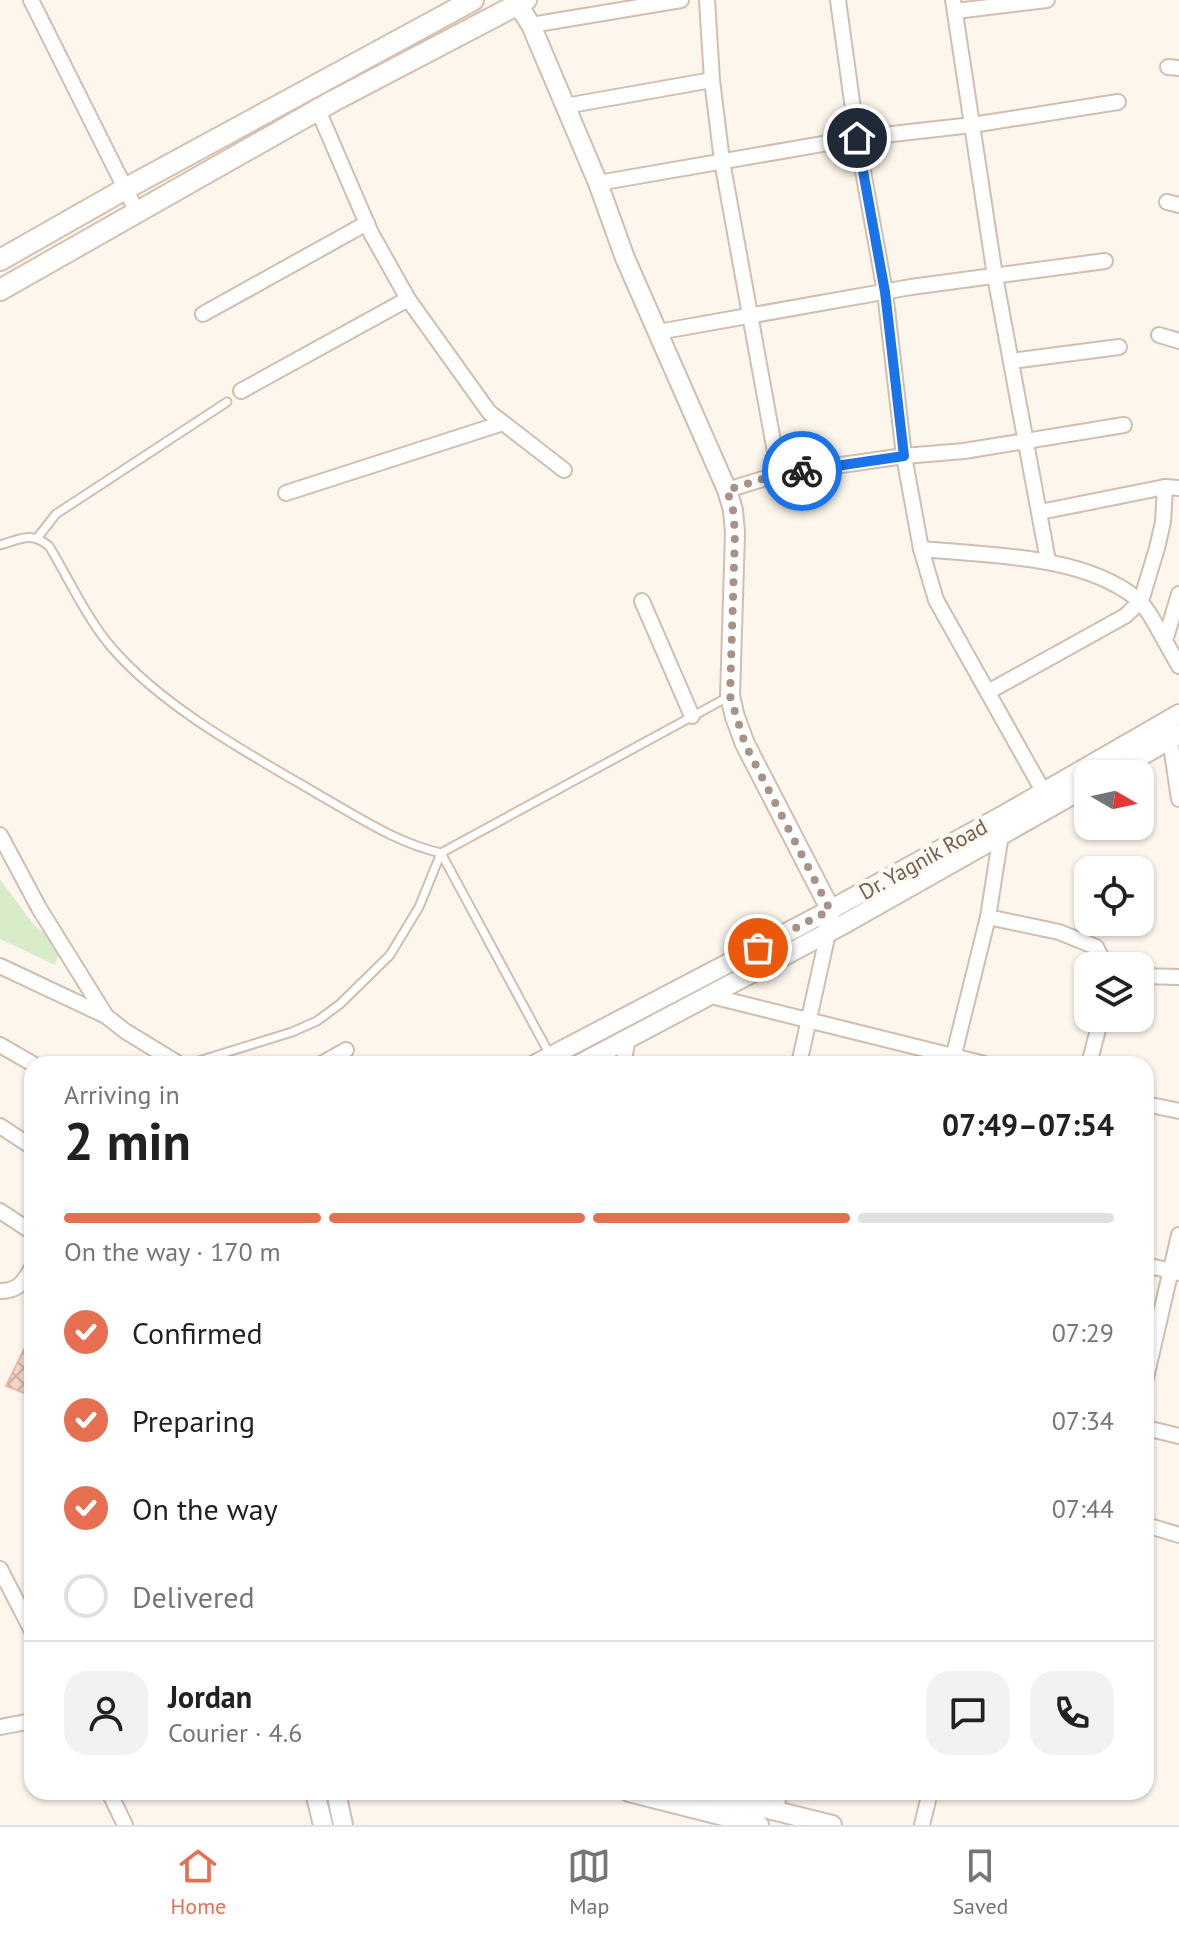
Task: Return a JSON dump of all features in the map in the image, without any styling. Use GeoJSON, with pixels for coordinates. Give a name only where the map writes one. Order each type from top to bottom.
{"type":"FeatureCollection","features":[{"type":"Feature","properties":{"kind":"main road"},"geometry":{"type":"LineString","coordinates":[[0,260],[473,0]]}},
{"type":"Feature","properties":{"kind":"main road"},"geometry":{"type":"LineString","coordinates":[[0,290],[318,110],[520,2]]}},
{"type":"Feature","properties":{"kind":"street"},"geometry":{"type":"LineString","coordinates":[[31,0],[137,212]]}},
{"type":"Feature","properties":{"kind":"street"},"geometry":{"type":"LineString","coordinates":[[531,25],[681,0]]}},
{"type":"Feature","properties":{"kind":"street"},"geometry":{"type":"LineString","coordinates":[[707,0],[712,80],[722,161],[779,474]]}},
{"type":"Feature","properties":{"kind":"street"},"geometry":{"type":"LineString","coordinates":[[838,0],[857,138],[885,292],[904,456],[921,549],[936,600],[1047,799]]}},
{"type":"Feature","properties":{"kind":"street"},"geometry":{"type":"LineString","coordinates":[[1047,0],[954,6],[995,276],[1048,561]]}},
{"type":"Feature","properties":{"kind":"street"},"geometry":{"type":"LineString","coordinates":[[520,2],[733,510],[730,696],[745,744],[830,910],[828,933],[801,1056]]}},
{"type":"Feature","properties":{"kind":"street"},"geometry":{"type":"LineString","coordinates":[[565,106],[712,80]]}},
{"type":"Feature","properties":{"kind":"street"},"geometry":{"type":"LineString","coordinates":[[598,183],[857,138],[972,125],[1118,102]]}},
{"type":"Feature","properties":{"kind":"street"},"geometry":{"type":"LineString","coordinates":[[318,110],[367,223],[408,299],[489,412],[564,470]]}},
{"type":"Feature","properties":{"kind":"street"},"geometry":{"type":"LineString","coordinates":[[203,314],[367,223]]}},
{"type":"Feature","properties":{"kind":"street"},"geometry":{"type":"LineString","coordinates":[[658,332],[752,313],[1105,261]]}},
{"type":"Feature","properties":{"kind":"street"},"geometry":{"type":"LineString","coordinates":[[241,391],[408,299]]}},
{"type":"Feature","properties":{"kind":"street"},"geometry":{"type":"LineString","coordinates":[[1159,335],[1179,341]]}},
{"type":"Feature","properties":{"kind":"street"},"geometry":{"type":"LineString","coordinates":[[1011,361],[1119,347]]}},
{"type":"Feature","properties":{"kind":"street"},"geometry":{"type":"LineString","coordinates":[[286,493],[503,423]]}},
{"type":"Feature","properties":{"kind":"street"},"geometry":{"type":"LineString","coordinates":[[727,490],[779,474],[904,456],[964,451],[1124,425]]}},
{"type":"Feature","properties":{"kind":"street"},"geometry":{"type":"LineString","coordinates":[[988,692],[1125,616],[1141,601],[1172,488],[1040,512]]}},
{"type":"Feature","properties":{"kind":"street"},"geometry":{"type":"LineString","coordinates":[[921,549],[1048,561],[1106,580],[1141,601],[1179,666]]}},
{"type":"Feature","properties":{"kind":"street"},"geometry":{"type":"LineString","coordinates":[[1165,641],[1179,594]]}},
{"type":"Feature","properties":{"kind":"street"},"geometry":{"type":"LineString","coordinates":[[642,601],[692,716]]}},
{"type":"Feature","properties":{"kind":"street"},"geometry":{"type":"LineString","coordinates":[[1129,760],[1173,728]]}},
{"type":"Feature","properties":{"kind":"street"},"geometry":{"type":"LineString","coordinates":[[1173,728],[1179,799]]}},
{"type":"Feature","properties":{"kind":"street","name":"Dr. Yagnik Road"},"geometry":{"type":"LineString","coordinates":[[556,1056],[1002,816],[1047,799],[1173,728]]}},
{"type":"Feature","properties":{"kind":"street"},"geometry":{"type":"LineString","coordinates":[[595,1056],[828,933],[1001,836],[1047,799],[1074,790]]}},
{"type":"Feature","properties":{"kind":"street"},"geometry":{"type":"LineString","coordinates":[[954,1056],[988,917],[1002,816]]}},
{"type":"Feature","properties":{"kind":"street"},"geometry":{"type":"LineString","coordinates":[[0,835],[39,908],[106,1016]]}},
{"type":"Feature","properties":{"kind":"street"},"geometry":{"type":"LineString","coordinates":[[988,917],[1059,932],[1096,947],[1099,952]]}},
{"type":"Feature","properties":{"kind":"street"},"geometry":{"type":"LineString","coordinates":[[0,966],[106,1016],[154,1056]]}},
{"type":"Feature","properties":{"kind":"street"},"geometry":{"type":"LineString","coordinates":[[1154,976],[1179,977]]}},
{"type":"Feature","properties":{"kind":"street"},"geometry":{"type":"LineString","coordinates":[[711,996],[938,1056]]}},
{"type":"Feature","properties":{"kind":"street"},"geometry":{"type":"LineString","coordinates":[[1091,1056],[1097,1032]]}},
{"type":"Feature","properties":{"kind":"street"},"geometry":{"type":"LineString","coordinates":[[625,1056],[628,1039]]}},
{"type":"Feature","properties":{"kind":"street"},"geometry":{"type":"LineString","coordinates":[[0,1045],[24,1059]]}},
{"type":"Feature","properties":{"kind":"street"},"geometry":{"type":"LineString","coordinates":[[335,1056],[346,1050]]}},
{"type":"Feature","properties":{"kind":"street"},"geometry":{"type":"LineString","coordinates":[[1154,1106],[1179,1111]]}},
{"type":"Feature","properties":{"kind":"street"},"geometry":{"type":"LineString","coordinates":[[0,1126],[24,1142]]}},
{"type":"Feature","properties":{"kind":"street"},"geometry":{"type":"LineString","coordinates":[[0,1211],[24,1227]]}},
{"type":"Feature","properties":{"kind":"street"},"geometry":{"type":"LineString","coordinates":[[1154,1348],[1174,1272],[1179,1235]]}},
{"type":"Feature","properties":{"kind":"street"},"geometry":{"type":"LineString","coordinates":[[1154,1267],[1174,1272]]}},
{"type":"Feature","properties":{"kind":"street"},"geometry":{"type":"LineString","coordinates":[[0,1291],[13,1291],[24,1281]]}},
{"type":"Feature","properties":{"kind":"street"},"geometry":{"type":"LineString","coordinates":[[1154,1430],[1179,1436]]}},
{"type":"Feature","properties":{"kind":"street"},"geometry":{"type":"LineString","coordinates":[[1154,1527],[1179,1535]]}},
{"type":"Feature","properties":{"kind":"street"},"geometry":{"type":"LineString","coordinates":[[0,1569],[24,1616]]}},
{"type":"Feature","properties":{"kind":"street"},"geometry":{"type":"LineString","coordinates":[[0,1727],[24,1722]]}},
{"type":"Feature","properties":{"kind":"street"},"geometry":{"type":"LineString","coordinates":[[113,1800],[125,1825]]}},
{"type":"Feature","properties":{"kind":"street"},"geometry":{"type":"LineString","coordinates":[[317,1800],[323,1825]]}},
{"type":"Feature","properties":{"kind":"street"},"geometry":{"type":"LineString","coordinates":[[338,1800],[343,1825]]}},
{"type":"Feature","properties":{"kind":"street"},"geometry":{"type":"LineString","coordinates":[[661,1800],[759,1825]]}},
{"type":"Feature","properties":{"kind":"street"},"geometry":{"type":"LineString","coordinates":[[732,1800],[832,1825]]}},
{"type":"Feature","properties":{"kind":"street"},"geometry":{"type":"LineString","coordinates":[[775,1811],[778,1800]]}},
{"type":"Feature","properties":{"kind":"street"},"geometry":{"type":"LineString","coordinates":[[922,1825],[928,1800]]}},
{"type":"Feature","properties":{"kind":"lane"},"geometry":{"type":"LineString","coordinates":[[38,537],[56,514],[227,402]]}},
{"type":"Feature","properties":{"kind":"lane"},"geometry":{"type":"LineString","coordinates":[[0,545],[38,537],[49,546],[113,650],[167,699],[260,760],[392,837],[441,853]]}},
{"type":"Feature","properties":{"kind":"lane"},"geometry":{"type":"LineString","coordinates":[[215,1056],[292,1032],[317,1021],[340,1004],[390,955],[419,907],[441,853],[730,696]]}},
{"type":"Feature","properties":{"kind":"lane"},"geometry":{"type":"LineString","coordinates":[[441,853],[544,1056]]}},
{"type":"Feature","properties":{"kind":"green space"},"geometry":{"type":"Polygon","coordinates":[[[0,879],[33,924],[61,946],[55,965],[0,939],[0,879]]]}},
{"type":"Feature","properties":{"kind":"building"},"geometry":{"type":"Polygon","coordinates":[[[24,1349],[24,1393],[6,1386],[24,1349]]]}},
{"type":"Feature","properties":{"kind":"way so far"},"geometry":{"type":"LineString","coordinates":[[758,948],[830,910],[745,744],[735,717],[730,696],[735,533],[727,490],[779,474],[802,471]]}},
{"type":"Feature","properties":{"kind":"route"},"geometry":{"type":"LineString","coordinates":[[802,471],[904,456],[885,292],[857,138]]}}]}
